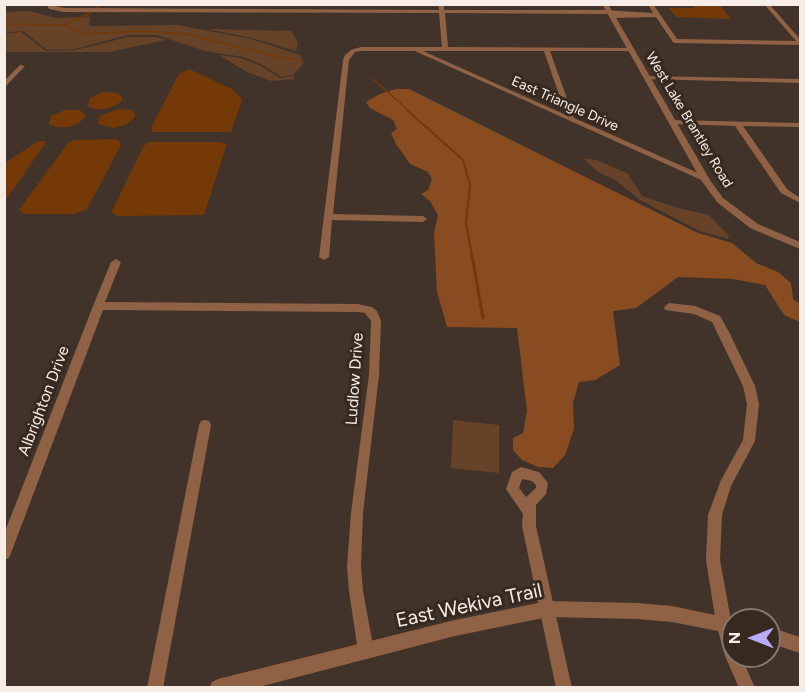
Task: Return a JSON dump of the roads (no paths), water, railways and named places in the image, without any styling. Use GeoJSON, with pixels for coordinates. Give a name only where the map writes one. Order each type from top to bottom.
{"type":"FeatureCollection","features":[{"type":"Feature","properties":{"kind":"street"},"geometry":{"type":"LineString","coordinates":[[50,4],[51,8],[64,10],[254,8],[357,12],[657,15]]}},
{"type":"Feature","properties":{"kind":"street"},"geometry":{"type":"LineString","coordinates":[[357,12],[358,4]]}},
{"type":"Feature","properties":{"kind":"street"},"geometry":{"type":"LineString","coordinates":[[441,4],[445,49]]}},
{"type":"Feature","properties":{"kind":"street"},"geometry":{"type":"LineString","coordinates":[[521,4],[524,12]]}},
{"type":"Feature","properties":{"kind":"street","name":"West Lake Brantley Road"},"geometry":{"type":"LineString","coordinates":[[605,4],[706,180],[720,200],[765,233],[801,246]]}},
{"type":"Feature","properties":{"kind":"street"},"geometry":{"type":"LineString","coordinates":[[650,4],[675,41],[801,42]]}},
{"type":"Feature","properties":{"kind":"street"},"geometry":{"type":"LineString","coordinates":[[766,4],[801,42]]}},
{"type":"Feature","properties":{"kind":"street"},"geometry":{"type":"LineString","coordinates":[[324,257],[346,60],[353,51],[360,49],[631,49]]}},
{"type":"Feature","properties":{"kind":"street","name":"East Triangle Drive"},"geometry":{"type":"LineString","coordinates":[[415,49],[706,180]]}},
{"type":"Feature","properties":{"kind":"street"},"geometry":{"type":"LineString","coordinates":[[546,49],[571,119]]}},
{"type":"Feature","properties":{"kind":"street"},"geometry":{"type":"LineString","coordinates":[[4,86],[22,66]]}},
{"type":"Feature","properties":{"kind":"street"},"geometry":{"type":"LineString","coordinates":[[647,78],[801,81]]}},
{"type":"Feature","properties":{"kind":"street"},"geometry":{"type":"LineString","coordinates":[[674,122],[801,125]]}},
{"type":"Feature","properties":{"kind":"street"},"geometry":{"type":"LineString","coordinates":[[737,123],[784,191],[801,201]]}},
{"type":"Feature","properties":{"kind":"street"},"geometry":{"type":"LineString","coordinates":[[329,217],[423,219]]}},
{"type":"Feature","properties":{"kind":"street","name":"Albrighton Drive"},"geometry":{"type":"LineString","coordinates":[[4,553],[116,262]]}},
{"type":"Feature","properties":{"kind":"street","name":"Ludlow Drive"},"geometry":{"type":"LineString","coordinates":[[98,306],[358,308],[368,309],[373,314],[376,321],[374,375],[357,513],[354,566],[366,651]]}},
{"type":"Feature","properties":{"kind":"street"},"geometry":{"type":"LineString","coordinates":[[669,307],[695,310],[716,319],[749,386],[753,404],[749,441],[726,484],[716,514],[713,560],[724,608]]}},
{"type":"Feature","properties":{"kind":"street"},"geometry":{"type":"LineString","coordinates":[[155,687],[205,425]]}},
{"type":"Feature","properties":{"kind":"street"},"geometry":{"type":"LineString","coordinates":[[528,510],[534,558],[548,609],[564,687]]}},
{"type":"Feature","properties":{"kind":"street","name":"East Wekiva Trail"},"geometry":{"type":"LineString","coordinates":[[218,687],[502,617],[548,609],[637,611],[721,624]]}},
{"type":"Feature","properties":{"kind":"street"},"geometry":{"type":"LineString","coordinates":[[781,639],[801,645]]}},
{"type":"Feature","properties":{"kind":"street"},"geometry":{"type":"LineString","coordinates":[[739,668],[747,687]]}},
{"type":"Feature","properties":{"kind":"waterway"},"geometry":{"type":"LineString","coordinates":[[97,8],[100,4]]}},
{"type":"Feature","properties":{"kind":"waterway"},"geometry":{"type":"LineString","coordinates":[[65,25],[92,12]]}},
{"type":"Feature","properties":{"kind":"waterway"},"geometry":{"type":"LineString","coordinates":[[4,24],[63,25],[83,34],[144,31],[186,34],[284,58],[303,60]]}},
{"type":"Feature","properties":{"kind":"waterway"},"geometry":{"type":"LineString","coordinates":[[373,79],[409,111]]}},
{"type":"Feature","properties":{"kind":"waterway"},"geometry":{"type":"LineString","coordinates":[[407,110],[463,160],[470,185],[466,223],[472,256]]}},
{"type":"Feature","properties":{"kind":"waterway"},"geometry":{"type":"LineString","coordinates":[[472,255],[483,318]]}}]}
